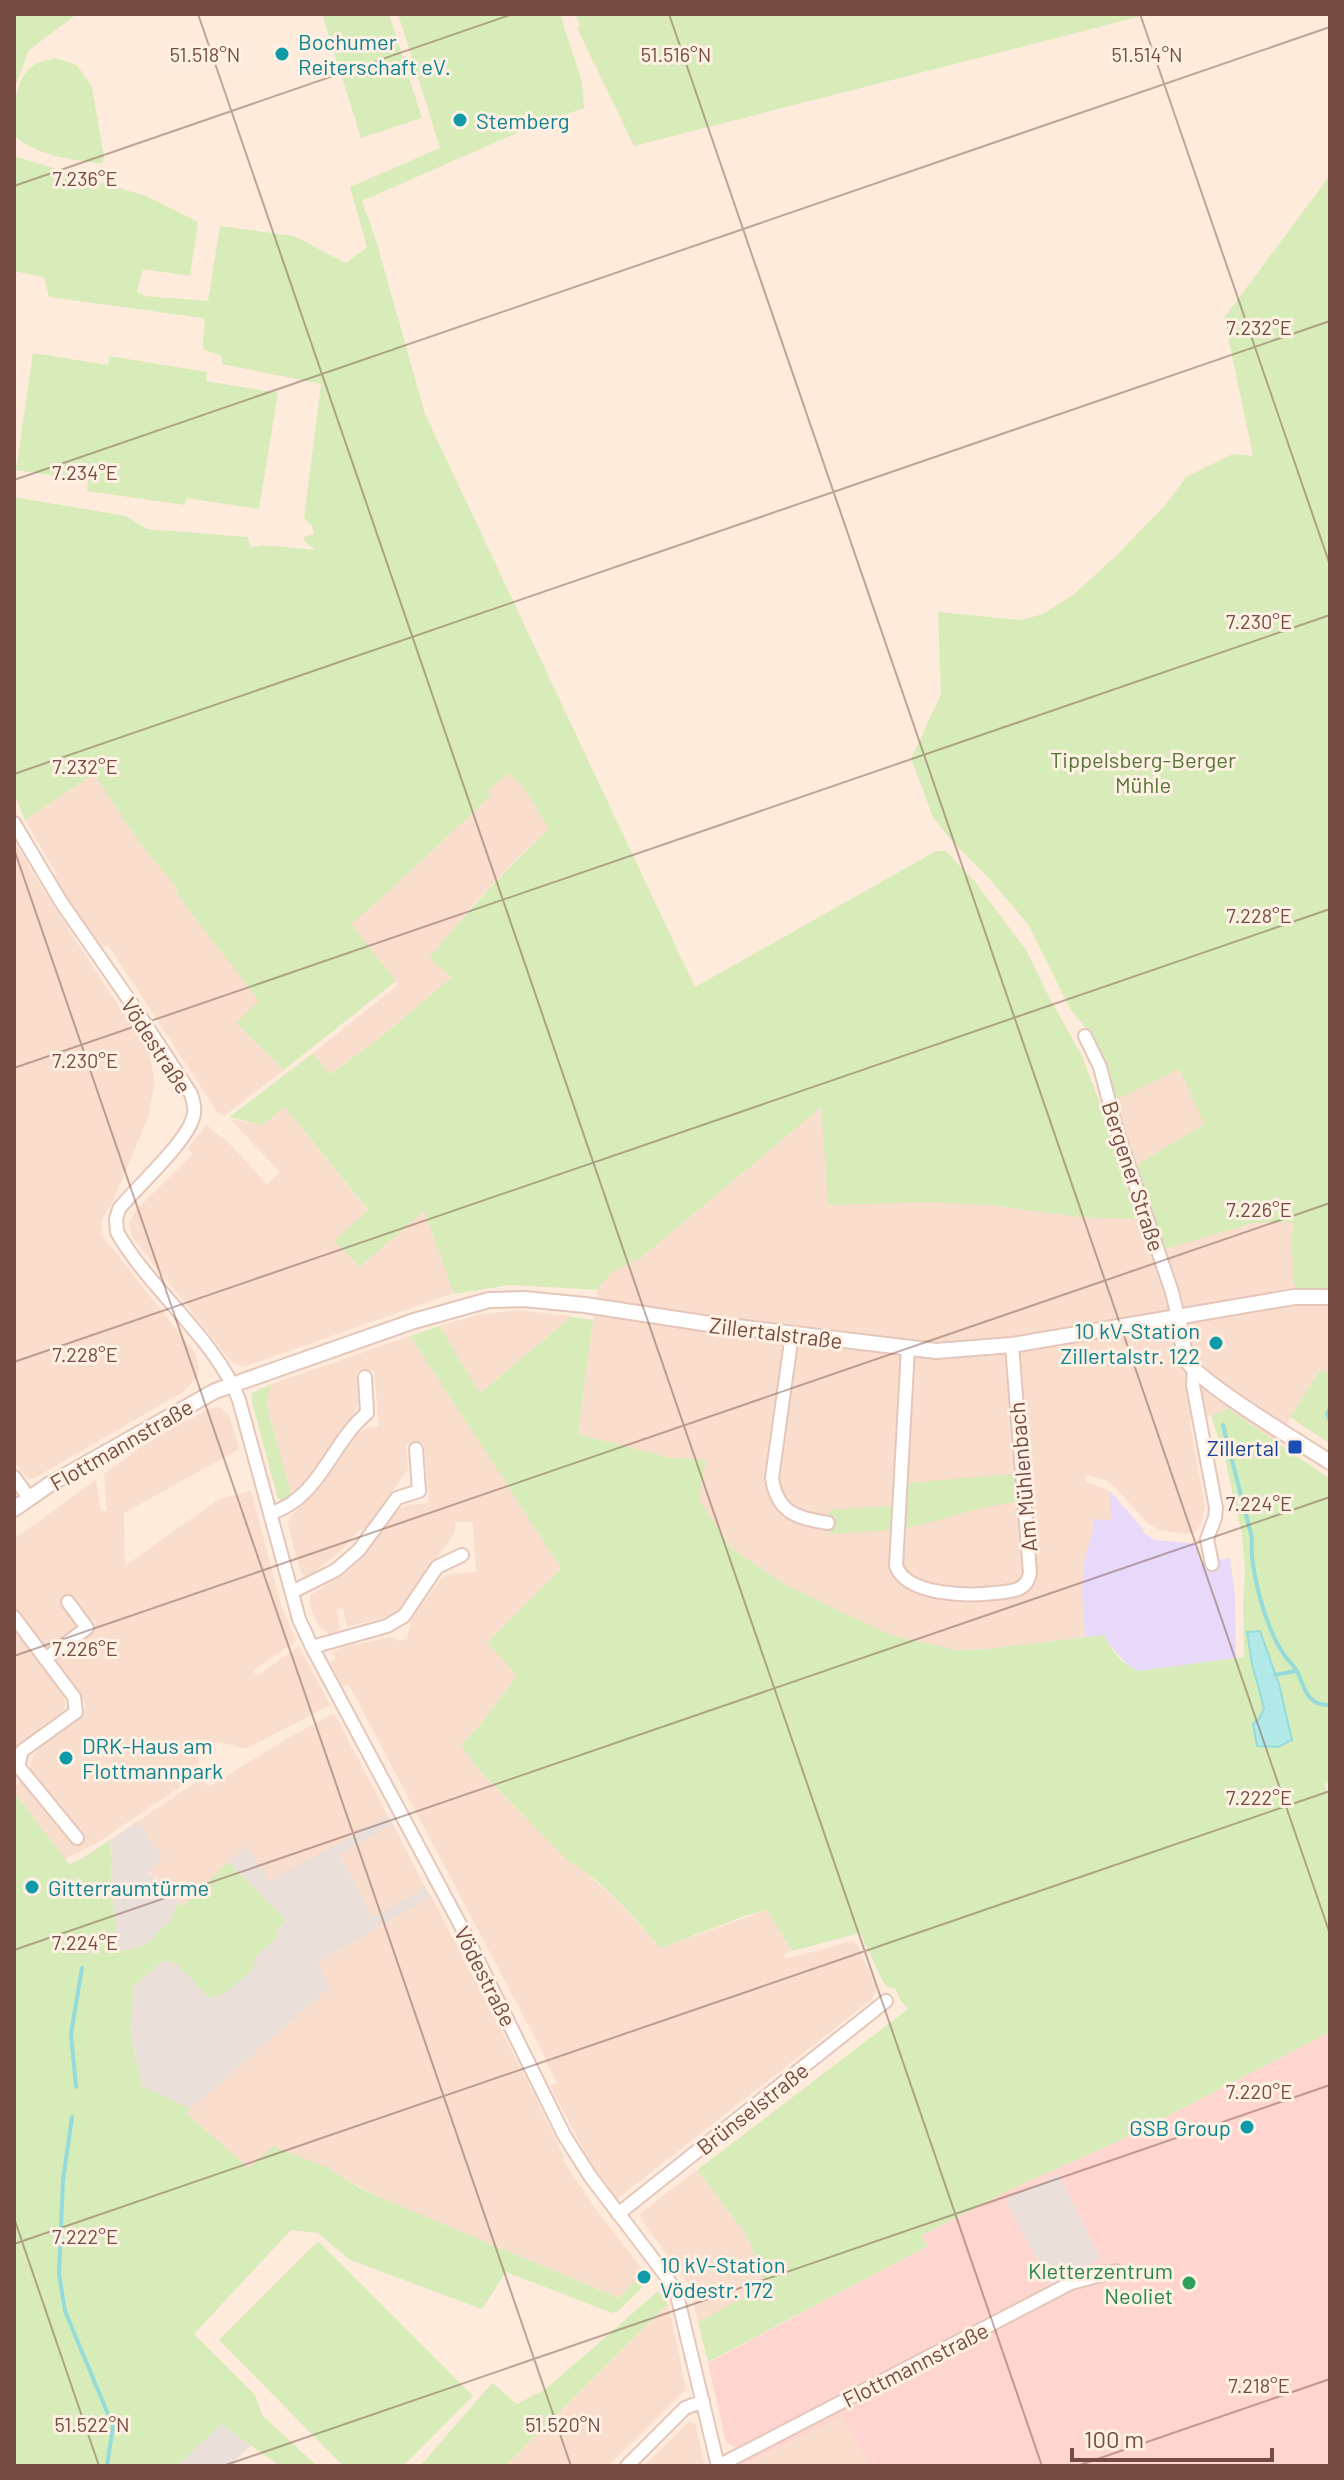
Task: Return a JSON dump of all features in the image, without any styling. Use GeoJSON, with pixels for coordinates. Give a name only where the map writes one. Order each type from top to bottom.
{"type":"FeatureCollection","features":[{"type":"Feature","properties":{"kind":"street","name":"Vödestraße"},"geometry":{"type":"LineString","coordinates":[[14,823],[61,902],[191,1094],[194,1114],[187,1132],[117,1214],[116,1226],[121,1239],[232,1383],[299,1619],[312,1647],[462,1928],[564,2135],[677,2295]]}},
{"type":"Feature","properties":{"kind":"street","name":"Bergener Straße"},"geometry":{"type":"LineString","coordinates":[[1085,1036],[1100,1067],[1116,1128],[1178,1317]]}},
{"type":"Feature","properties":{"kind":"street","name":"Zillertalstraße"},"geometry":{"type":"LineString","coordinates":[[232,1383],[414,1321],[489,1300],[561,1302],[792,1334],[908,1348],[958,1350],[1012,1345],[1294,1297],[1330,1297]]}},
{"type":"Feature","properties":{"kind":"street"},"geometry":{"type":"LineString","coordinates":[[1178,1317],[1188,1360],[1194,1369],[1225,1394],[1330,1462]]}},
{"type":"Feature","properties":{"kind":"street"},"geometry":{"type":"LineString","coordinates":[[792,1334],[772,1478],[774,1489],[779,1501],[793,1514],[828,1523]]}},
{"type":"Feature","properties":{"kind":"street","name":"Am Mühlenbach"},"geometry":{"type":"LineString","coordinates":[[908,1348],[896,1566],[905,1580],[920,1587],[969,1596],[1018,1590],[1026,1583],[1030,1573],[1012,1345]]}},
{"type":"Feature","properties":{"kind":"street"},"geometry":{"type":"LineString","coordinates":[[1194,1369],[1193,1385],[1216,1508],[1207,1539],[1212,1564]]}},
{"type":"Feature","properties":{"kind":"street"},"geometry":{"type":"LineString","coordinates":[[271,1513],[291,1505],[305,1493],[357,1421],[367,1413],[365,1377]]}},
{"type":"Feature","properties":{"kind":"street","name":"Flottmannstraße"},"geometry":{"type":"LineString","coordinates":[[14,1509],[193,1401],[232,1383]]}},
{"type":"Feature","properties":{"kind":"street"},"geometry":{"type":"LineString","coordinates":[[292,1592],[336,1570],[359,1550],[397,1498],[419,1491],[416,1449]]}},
{"type":"Feature","properties":{"kind":"street"},"geometry":{"type":"LineString","coordinates":[[14,1477],[29,1498]]}},
{"type":"Feature","properties":{"kind":"street"},"geometry":{"type":"LineString","coordinates":[[312,1647],[387,1626],[404,1616],[437,1567],[462,1555]]}},
{"type":"Feature","properties":{"kind":"street"},"geometry":{"type":"LineString","coordinates":[[45,1659],[87,1628],[68,1602]]}},
{"type":"Feature","properties":{"kind":"street"},"geometry":{"type":"LineString","coordinates":[[14,1617],[74,1697],[76,1712],[22,1751],[18,1766],[77,1838]]}},
{"type":"Feature","properties":{"kind":"street","name":"Brünselstraße"},"geometry":{"type":"LineString","coordinates":[[618,2214],[886,2001]]}},
{"type":"Feature","properties":{"kind":"street","name":"Flottmannstraße"},"geometry":{"type":"LineString","coordinates":[[677,2295],[718,2466],[1071,2283],[1116,2271]]}},
{"type":"Feature","properties":{"kind":"street"},"geometry":{"type":"LineString","coordinates":[[627,2466],[685,2408],[703,2401]]}},
{"type":"Feature","properties":{"kind":"shaded area"},"geometry":{"type":"Polygon","coordinates":[[[510,772],[550,829],[521,854],[470,908],[430,958],[453,976],[381,1037],[329,1074],[313,1053],[398,985],[350,924],[492,795],[485,793],[510,772]]]}},
{"type":"Feature","properties":{"kind":"shaded area"},"geometry":{"type":"Polygon","coordinates":[[[94,774],[138,841],[178,890],[176,893],[260,1001],[237,1024],[284,1070],[224,1116],[218,1113],[108,945],[101,948],[52,878],[56,874],[25,820],[94,774]]]}},
{"type":"Feature","properties":{"kind":"shaded area"},"geometry":{"type":"Polygon","coordinates":[[[14,841],[149,1052],[155,1082],[151,1110],[112,1203],[102,1219],[101,1234],[195,1353],[199,1369],[197,1378],[183,1392],[33,1479],[28,1479],[14,1462],[14,841]]]}},
{"type":"Feature","properties":{"kind":"shaded area"},"geometry":{"type":"Polygon","coordinates":[[[1179,1068],[1205,1124],[1135,1166],[1113,1100],[1179,1068]]]}},
{"type":"Feature","properties":{"kind":"shaded area"},"geometry":{"type":"Polygon","coordinates":[[[822,1106],[829,1205],[930,1202],[990,1205],[1079,1217],[1137,1219],[1151,1214],[1163,1248],[1254,1223],[1295,1222],[1296,1289],[1330,1288],[1330,1373],[1319,1370],[1276,1442],[1227,1408],[1221,1413],[1189,1420],[1205,1505],[1202,1522],[1196,1531],[1187,1534],[1162,1531],[1148,1524],[1114,1486],[1106,1480],[1085,1475],[1086,1482],[1110,1491],[1112,1503],[1111,1520],[1094,1526],[1084,1563],[1082,1593],[1085,1637],[956,1650],[890,1635],[784,1584],[731,1548],[698,1500],[706,1460],[666,1457],[578,1434],[597,1290],[612,1272],[642,1257],[822,1106]]]}},
{"type":"Feature","properties":{"kind":"shaded area"},"geometry":{"type":"Polygon","coordinates":[[[285,1107],[368,1211],[335,1241],[360,1267],[424,1211],[454,1293],[243,1367],[231,1361],[133,1238],[129,1224],[135,1211],[193,1154],[188,1148],[207,1125],[224,1138],[267,1184],[280,1172],[230,1119],[262,1125],[285,1107]]]}},
{"type":"Feature","properties":{"kind":"shaded area"},"geometry":{"type":"Polygon","coordinates":[[[517,1310],[572,1316],[480,1393],[439,1326],[477,1315],[517,1310]]]}},
{"type":"Feature","properties":{"kind":"shaded area"},"geometry":{"type":"Polygon","coordinates":[[[410,1336],[561,1568],[487,1643],[517,1675],[479,1726],[461,1744],[478,1769],[568,1861],[581,1868],[616,1900],[661,1948],[767,1910],[792,1951],[783,1954],[786,1959],[853,1941],[876,1987],[871,2000],[617,2199],[592,2165],[550,2086],[557,2083],[547,2061],[349,1685],[343,1687],[330,1662],[336,1659],[332,1652],[344,1647],[390,1637],[398,1641],[407,1639],[412,1619],[442,1578],[476,1572],[473,1522],[455,1522],[455,1532],[396,1615],[347,1627],[343,1608],[337,1609],[340,1628],[329,1634],[319,1627],[309,1603],[311,1595],[356,1565],[398,1510],[429,1503],[424,1443],[406,1444],[408,1469],[366,1529],[359,1530],[339,1553],[316,1570],[315,1575],[307,1578],[301,1573],[288,1525],[290,1517],[320,1488],[357,1435],[367,1428],[379,1426],[374,1370],[357,1371],[357,1408],[309,1478],[294,1493],[290,1490],[267,1405],[272,1384],[410,1336]]]}},
{"type":"Feature","properties":{"kind":"shaded area"},"geometry":{"type":"Polygon","coordinates":[[[219,1407],[229,1415],[239,1449],[124,1513],[125,1566],[219,1499],[251,1491],[282,1608],[296,1641],[253,1671],[257,1676],[299,1646],[330,1705],[246,1749],[220,1742],[210,1744],[199,1752],[198,1775],[97,1843],[65,1859],[14,1792],[14,1786],[31,1773],[30,1763],[41,1743],[85,1709],[85,1704],[53,1661],[90,1632],[94,1633],[95,1621],[87,1620],[70,1597],[62,1603],[77,1623],[77,1629],[49,1650],[43,1649],[14,1609],[14,1539],[96,1480],[101,1511],[107,1511],[104,1474],[179,1424],[219,1407]]]}},
{"type":"Feature","properties":{"kind":"shaded area"},"geometry":{"type":"Polygon","coordinates":[[[1110,1491],[1144,1530],[1142,1532],[1155,1540],[1196,1544],[1200,1563],[1230,1558],[1235,1596],[1236,1658],[1139,1671],[1129,1666],[1107,1642],[1085,1637],[1082,1593],[1084,1563],[1093,1519],[1111,1520],[1110,1491]]]}},
{"type":"Feature","properties":{"kind":"shaded area"},"geometry":{"type":"Polygon","coordinates":[[[14,1629],[63,1695],[65,1703],[63,1711],[14,1747],[14,1629]]]}},
{"type":"Feature","properties":{"kind":"shaded area"},"geometry":{"type":"Polygon","coordinates":[[[334,1713],[388,1816],[270,1882],[244,1847],[183,1906],[149,1871],[153,1845],[138,1821],[201,1779],[209,1787],[334,1713]]]}},
{"type":"Feature","properties":{"kind":"shaded area"},"geometry":{"type":"Polygon","coordinates":[[[388,1816],[393,1824],[340,1854],[341,1858],[373,1917],[421,1890],[424,1885],[431,1896],[318,1963],[330,1987],[191,2109],[142,2086],[130,2030],[134,1986],[164,1960],[178,1965],[256,1956],[279,1935],[276,1931],[286,1921],[228,1862],[245,1846],[270,1881],[388,1816]]]}},
{"type":"Feature","properties":{"kind":"shaded area"},"geometry":{"type":"Polygon","coordinates":[[[138,1821],[164,1856],[149,1872],[178,1902],[172,1918],[145,1946],[118,1951],[110,1840],[138,1821]]]}},
{"type":"Feature","properties":{"kind":"shaded area"},"geometry":{"type":"Polygon","coordinates":[[[393,1824],[424,1885],[421,1890],[373,1917],[339,1854],[393,1824]]]}},
{"type":"Feature","properties":{"kind":"shaded area"},"geometry":{"type":"Polygon","coordinates":[[[431,1896],[522,2070],[564,2156],[563,2160],[600,2215],[644,2271],[620,2298],[386,2200],[339,2176],[250,2169],[186,2113],[330,1987],[317,1964],[431,1896]]]}},
{"type":"Feature","properties":{"kind":"shaded area"},"geometry":{"type":"Polygon","coordinates":[[[1330,2032],[1330,2466],[870,2466],[841,2416],[744,2465],[737,2449],[726,2442],[708,2363],[928,2246],[921,2236],[1014,2188],[1121,2140],[1330,2032]]]}},
{"type":"Feature","properties":{"kind":"shaded area"},"geometry":{"type":"Polygon","coordinates":[[[697,2170],[747,2236],[767,2286],[698,2322],[689,2285],[640,2218],[641,2213],[697,2170]]]}},
{"type":"Feature","properties":{"kind":"shaded area"},"geometry":{"type":"Polygon","coordinates":[[[1059,2174],[1101,2259],[1050,2285],[1005,2199],[1059,2174]]]}},
{"type":"Feature","properties":{"kind":"shaded area"},"geometry":{"type":"Polygon","coordinates":[[[668,2304],[686,2389],[632,2443],[608,2466],[505,2466],[668,2304]]]}},
{"type":"Feature","properties":{"kind":"shaded area"},"geometry":{"type":"Polygon","coordinates":[[[841,2416],[870,2466],[737,2466],[743,2462],[745,2465],[841,2416]]]}},
{"type":"Feature","properties":{"kind":"shaded area"},"geometry":{"type":"Polygon","coordinates":[[[689,2422],[695,2423],[705,2466],[644,2466],[689,2422]]]}},
{"type":"Feature","properties":{"kind":"shaded area"},"geometry":{"type":"Polygon","coordinates":[[[221,2424],[251,2445],[230,2466],[177,2466],[221,2424]]]}},
{"type":"Feature","properties":{"kind":"green space"},"geometry":{"type":"Polygon","coordinates":[[[14,14],[77,14],[29,50],[14,90],[14,14]]]}},
{"type":"Feature","properties":{"kind":"green space"},"geometry":{"type":"Polygon","coordinates":[[[322,14],[389,14],[422,118],[361,138],[322,14]]]}},
{"type":"Feature","properties":{"kind":"green space"},"geometry":{"type":"Polygon","coordinates":[[[398,14],[560,14],[582,82],[584,108],[533,126],[362,201],[425,414],[695,987],[936,851],[946,851],[976,883],[1026,950],[1082,1056],[1115,1144],[1137,1219],[1079,1217],[990,1205],[930,1202],[828,1205],[821,1107],[642,1257],[612,1272],[597,1290],[510,1285],[454,1294],[424,1211],[360,1267],[334,1241],[368,1210],[285,1107],[262,1125],[229,1117],[313,1053],[330,1074],[381,1037],[452,977],[429,958],[487,891],[549,829],[522,785],[509,773],[486,792],[493,794],[351,924],[396,981],[284,1070],[236,1023],[259,1001],[138,841],[94,774],[25,820],[14,793],[14,497],[126,516],[147,529],[248,537],[250,547],[263,545],[316,550],[303,537],[314,534],[312,526],[304,518],[321,384],[222,364],[222,356],[204,350],[203,318],[49,297],[44,277],[14,271],[14,156],[146,196],[198,222],[190,276],[143,269],[137,292],[145,296],[208,301],[220,226],[294,236],[346,263],[367,247],[350,187],[440,148],[398,14]]]}},
{"type":"Feature","properties":{"kind":"green space"},"geometry":{"type":"Polygon","coordinates":[[[575,14],[1150,14],[634,146],[577,28],[580,25],[575,14]]]}},
{"type":"Feature","properties":{"kind":"green space"},"geometry":{"type":"Polygon","coordinates":[[[56,58],[77,65],[92,87],[104,157],[102,164],[44,153],[14,135],[16,95],[23,76],[37,63],[56,58]]]}},
{"type":"Feature","properties":{"kind":"green space","name":"Tippelsberg-Berger Mühle"},"geometry":{"type":"Polygon","coordinates":[[[1330,175],[1330,1288],[1295,1289],[1294,1222],[1254,1223],[1163,1249],[1135,1166],[1204,1124],[1179,1069],[1113,1101],[1102,1056],[1089,1032],[1070,1009],[1028,924],[933,817],[911,759],[941,694],[938,612],[1021,620],[1043,614],[1073,595],[1117,555],[1166,504],[1186,477],[1233,454],[1253,456],[1224,318],[1330,175]]]}},
{"type":"Feature","properties":{"kind":"green space"},"geometry":{"type":"Polygon","coordinates":[[[33,353],[108,365],[109,356],[207,372],[206,381],[278,393],[259,509],[186,498],[185,505],[87,491],[88,481],[16,470],[33,353]]]}},
{"type":"Feature","properties":{"kind":"green space"},"geometry":{"type":"Polygon","coordinates":[[[571,1317],[593,1320],[578,1434],[666,1457],[706,1460],[699,1500],[731,1548],[784,1584],[890,1635],[956,1650],[1105,1635],[1118,1657],[1139,1671],[1244,1657],[1245,1569],[1242,1535],[1225,1459],[1211,1415],[1227,1408],[1330,1479],[1330,1782],[1324,1784],[1330,1797],[1330,2032],[1121,2140],[1014,2188],[921,2236],[928,2246],[708,2362],[698,2322],[766,2286],[747,2236],[697,2170],[908,2009],[896,1989],[886,1986],[882,1980],[860,1933],[792,1951],[767,1910],[661,1948],[606,1889],[568,1861],[478,1769],[461,1745],[517,1675],[487,1643],[561,1568],[410,1336],[439,1326],[480,1393],[571,1317]]]}},
{"type":"Feature","properties":{"kind":"green space"},"geometry":{"type":"Polygon","coordinates":[[[1320,1370],[1330,1373],[1330,1444],[1290,1417],[1320,1370]]]}},
{"type":"Feature","properties":{"kind":"green space"},"geometry":{"type":"Polygon","coordinates":[[[272,1384],[266,1402],[294,1495],[286,1501],[278,1499],[252,1402],[252,1393],[272,1384]]]}},
{"type":"Feature","properties":{"kind":"green space"},"geometry":{"type":"Polygon","coordinates":[[[1015,1474],[1018,1502],[989,1506],[904,1528],[907,1483],[1015,1474]]]}},
{"type":"Feature","properties":{"kind":"green space"},"geometry":{"type":"Polygon","coordinates":[[[892,1506],[890,1530],[829,1534],[829,1510],[892,1506]]]}},
{"type":"Feature","properties":{"kind":"green space"},"geometry":{"type":"Polygon","coordinates":[[[14,1792],[69,1864],[110,1840],[113,1908],[119,1951],[145,1946],[172,1918],[178,1902],[183,1906],[228,1862],[286,1920],[276,1931],[280,1935],[256,1956],[253,1969],[224,1994],[209,1998],[178,1965],[164,1960],[134,1986],[130,2030],[142,2086],[191,2109],[186,2113],[249,2168],[273,2146],[328,2168],[386,2200],[619,2298],[644,2271],[650,2280],[618,2311],[612,2313],[506,2272],[482,2309],[350,2260],[318,2233],[291,2230],[194,2334],[255,2395],[262,2415],[317,2466],[280,2466],[221,2424],[177,2466],[14,2466],[14,1792]]]}},
{"type":"Feature","properties":{"kind":"green space"},"geometry":{"type":"Polygon","coordinates":[[[318,2241],[473,2396],[403,2466],[343,2466],[219,2340],[318,2241]]]}},
{"type":"Feature","properties":{"kind":"green space"},"geometry":{"type":"Polygon","coordinates":[[[658,2291],[668,2304],[505,2466],[420,2466],[492,2383],[517,2404],[546,2389],[658,2291]]]}},
{"type":"Feature","properties":{"kind":"water"},"geometry":{"type":"Polygon","coordinates":[[[1260,1631],[1279,1684],[1292,1740],[1278,1747],[1257,1746],[1253,1724],[1264,1708],[1247,1632],[1260,1631]]]}},
{"type":"Feature","properties":{"kind":"waterway"},"geometry":{"type":"LineString","coordinates":[[1330,1408],[1327,1414],[1330,1421]]}},
{"type":"Feature","properties":{"kind":"waterway"},"geometry":{"type":"LineString","coordinates":[[1223,1425],[1252,1538],[1256,1581],[1271,1629],[1283,1653],[1297,1670],[1308,1696],[1317,1703],[1330,1705]]}},
{"type":"Feature","properties":{"kind":"waterway"},"geometry":{"type":"LineString","coordinates":[[1275,1675],[1296,1671]]}},
{"type":"Feature","properties":{"kind":"waterway"},"geometry":{"type":"LineString","coordinates":[[76,2087],[71,2034],[82,1968]]}},
{"type":"Feature","properties":{"kind":"waterway"},"geometry":{"type":"LineString","coordinates":[[72,2117],[63,2180],[59,2274],[65,2311],[113,2426],[107,2466]]}},
{"type":"Feature","properties":{"kind":"place","name":"Bochumer Reiterschaft eV."},"geometry":{"type":"Point","coordinates":[282,54]}},
{"type":"Feature","properties":{"kind":"place","name":"Stemberg"},"geometry":{"type":"Point","coordinates":[460,120]}},
{"type":"Feature","properties":{"kind":"place","name":"10 kV-Station Zillertalstr. 122"},"geometry":{"type":"Point","coordinates":[1216,1343]}},
{"type":"Feature","properties":{"kind":"place","name":"Zillertal"},"geometry":{"type":"Point","coordinates":[1295,1447]}},
{"type":"Feature","properties":{"kind":"place","name":"DRK-Haus am Flottmannpark"},"geometry":{"type":"Point","coordinates":[66,1758]}},
{"type":"Feature","properties":{"kind":"place","name":"Gitterraumtürme"},"geometry":{"type":"Point","coordinates":[32,1887]}},
{"type":"Feature","properties":{"kind":"place","name":"GSB Group"},"geometry":{"type":"Point","coordinates":[1247,2127]}},
{"type":"Feature","properties":{"kind":"place","name":"10 kV-Station Vödestr. 172"},"geometry":{"type":"Point","coordinates":[644,2277]}},
{"type":"Feature","properties":{"kind":"place","name":"Kletterzentrum Neoliet"},"geometry":{"type":"Point","coordinates":[1189,2283]}}]}
